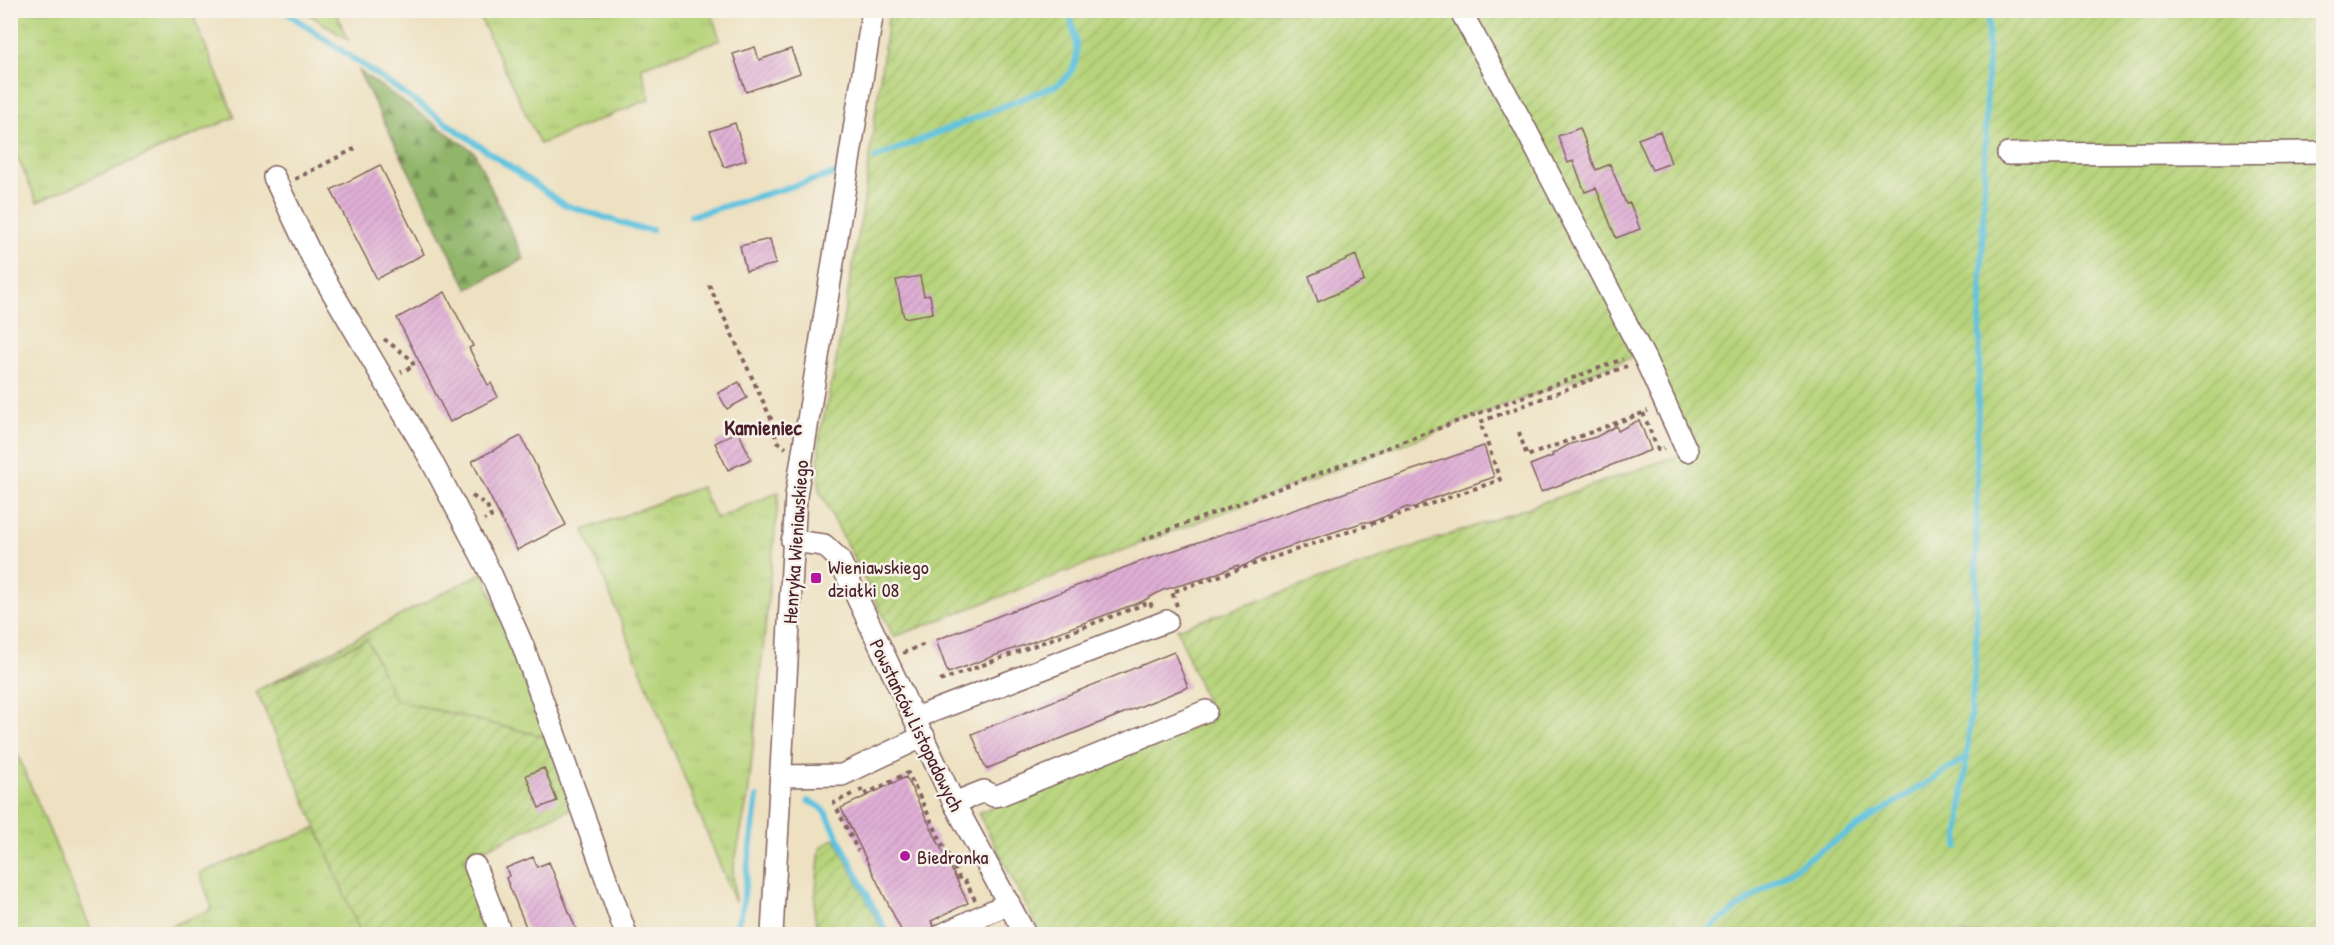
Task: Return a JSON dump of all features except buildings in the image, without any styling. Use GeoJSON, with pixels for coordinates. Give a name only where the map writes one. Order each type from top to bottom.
{"type":"FeatureCollection","features":[{"type":"Feature","properties":{"kind":"street","name":"Henryka Wieniawskiego"},"geometry":{"type":"LineString","coordinates":[[772,934],[792,541],[802,449],[873,10]]}},
{"type":"Feature","properties":{"kind":"street"},"geometry":{"type":"LineString","coordinates":[[1464,17],[1524,126],[1643,355],[1687,451]]}},
{"type":"Feature","properties":{"kind":"street"},"geometry":{"type":"LineString","coordinates":[[2008,154],[2324,152]]}},
{"type":"Feature","properties":{"kind":"street"},"geometry":{"type":"LineString","coordinates":[[284,178],[313,259],[431,460],[491,574],[523,646],[626,934]]}},
{"type":"Feature","properties":{"kind":"street","name":"Powstańców Listopadowych"},"geometry":{"type":"LineString","coordinates":[[792,541],[824,545],[839,560],[954,803],[1025,934]]}},
{"type":"Feature","properties":{"kind":"street"},"geometry":{"type":"LineString","coordinates":[[781,776],[831,777],[842,775],[919,727],[1168,619]]}},
{"type":"Feature","properties":{"kind":"street"},"geometry":{"type":"LineString","coordinates":[[954,803],[984,791],[994,796],[1000,795],[1206,711]]}},
{"type":"Feature","properties":{"kind":"street"},"geometry":{"type":"LineString","coordinates":[[475,866],[501,934]]}},
{"type":"Feature","properties":{"kind":"street"},"geometry":{"type":"LineString","coordinates":[[943,934],[1008,903]]}},
{"type":"Feature","properties":{"kind":"path"},"geometry":{"type":"LineString","coordinates":[[284,178],[356,148]]}},
{"type":"Feature","properties":{"kind":"path"},"geometry":{"type":"LineString","coordinates":[[709,285],[773,423],[776,441],[784,448],[802,449]]}},
{"type":"Feature","properties":{"kind":"path"},"geometry":{"type":"LineString","coordinates":[[377,333],[411,359],[414,366],[408,369]]}},
{"type":"Feature","properties":{"kind":"path"},"geometry":{"type":"LineString","coordinates":[[1142,540],[1643,355]]}},
{"type":"Feature","properties":{"kind":"path"},"geometry":{"type":"LineString","coordinates":[[1168,619],[1172,592],[1500,480],[1480,422],[1643,355]]}},
{"type":"Feature","properties":{"kind":"path"},"geometry":{"type":"LineString","coordinates":[[1519,432],[1527,456],[1666,404]]}},
{"type":"Feature","properties":{"kind":"path"},"geometry":{"type":"LineString","coordinates":[[481,512],[489,508]]}},
{"type":"Feature","properties":{"kind":"path"},"geometry":{"type":"LineString","coordinates":[[940,681],[1150,602],[1168,619]]}},
{"type":"Feature","properties":{"kind":"path"},"geometry":{"type":"LineString","coordinates":[[897,778],[908,773],[960,880],[966,882],[982,915]]}},
{"type":"Feature","properties":{"kind":"path"},"geometry":{"type":"LineString","coordinates":[[858,851],[834,803],[861,790]]}},
{"type":"Feature","properties":{"kind":"green space"},"geometry":{"type":"Polygon","coordinates":[[[10,11],[191,11],[235,117],[37,202],[11,142],[10,11]]]}},
{"type":"Feature","properties":{"kind":"green space"},"geometry":{"type":"Polygon","coordinates":[[[304,11],[335,11],[348,40],[304,11]]]}},
{"type":"Feature","properties":{"kind":"green space"},"geometry":{"type":"Polygon","coordinates":[[[477,11],[711,11],[720,40],[641,67],[650,99],[540,144],[477,11]]]}},
{"type":"Feature","properties":{"kind":"green space"},"geometry":{"type":"Polygon","coordinates":[[[889,11],[2323,11],[2323,934],[1041,934],[978,813],[1213,719],[1177,629],[1683,454],[1638,355],[894,637],[819,490],[819,437],[833,377],[863,208],[889,11]]]}},
{"type":"Feature","properties":{"kind":"green space"},"geometry":{"type":"Polygon","coordinates":[[[358,70],[474,152],[524,259],[468,289],[358,70]]]}},
{"type":"Feature","properties":{"kind":"green space"},"geometry":{"type":"Polygon","coordinates":[[[701,487],[716,519],[779,492],[748,796],[733,871],[735,902],[584,530],[701,487]]]}},
{"type":"Feature","properties":{"kind":"green space"},"geometry":{"type":"Polygon","coordinates":[[[483,572],[546,737],[394,700],[367,640],[256,691],[483,572]]]}},
{"type":"Feature","properties":{"kind":"green space"},"geometry":{"type":"Polygon","coordinates":[[[367,639],[395,700],[546,737],[574,807],[464,859],[492,934],[361,934],[256,691],[367,639]]]}},
{"type":"Feature","properties":{"kind":"green space"},"geometry":{"type":"Polygon","coordinates":[[[11,739],[93,934],[11,934],[11,739]]]}},
{"type":"Feature","properties":{"kind":"green space"},"geometry":{"type":"Polygon","coordinates":[[[317,828],[361,934],[152,934],[212,909],[200,873],[317,828]]]}},
{"type":"Feature","properties":{"kind":"green space"},"geometry":{"type":"Polygon","coordinates":[[[835,838],[884,934],[818,934],[814,911],[820,848],[835,838]]]}},
{"type":"Feature","properties":{"kind":"waterway"},"geometry":{"type":"LineString","coordinates":[[283,10],[565,205],[638,228],[652,230]]}},
{"type":"Feature","properties":{"kind":"waterway"},"geometry":{"type":"LineString","coordinates":[[875,158],[1057,85],[1066,77],[1076,61],[1076,42],[1069,10]]}},
{"type":"Feature","properties":{"kind":"waterway"},"geometry":{"type":"LineString","coordinates":[[1958,847],[1976,657],[1977,442],[1989,10]]}},
{"type":"Feature","properties":{"kind":"waterway"},"geometry":{"type":"LineString","coordinates":[[691,216],[841,172]]}},
{"type":"Feature","properties":{"kind":"waterway"},"geometry":{"type":"LineString","coordinates":[[1701,934],[1802,862],[1967,757]]}},
{"type":"Feature","properties":{"kind":"waterway"},"geometry":{"type":"LineString","coordinates":[[734,934],[742,910],[757,797]]}},
{"type":"Feature","properties":{"kind":"waterway"},"geometry":{"type":"LineString","coordinates":[[808,801],[819,806],[827,815],[887,934]]}},
{"type":"Feature","properties":{"kind":"place","name":"Wieniawskiego działki 08"},"geometry":{"type":"Point","coordinates":[816,578]}},
{"type":"Feature","properties":{"kind":"place","name":"Biedronka"},"geometry":{"type":"Point","coordinates":[905,856]}},
{"type":"Feature","properties":{"kind":"district","name":"Kamieniec"},"geometry":{"type":"Point","coordinates":[763,427]}}]}
